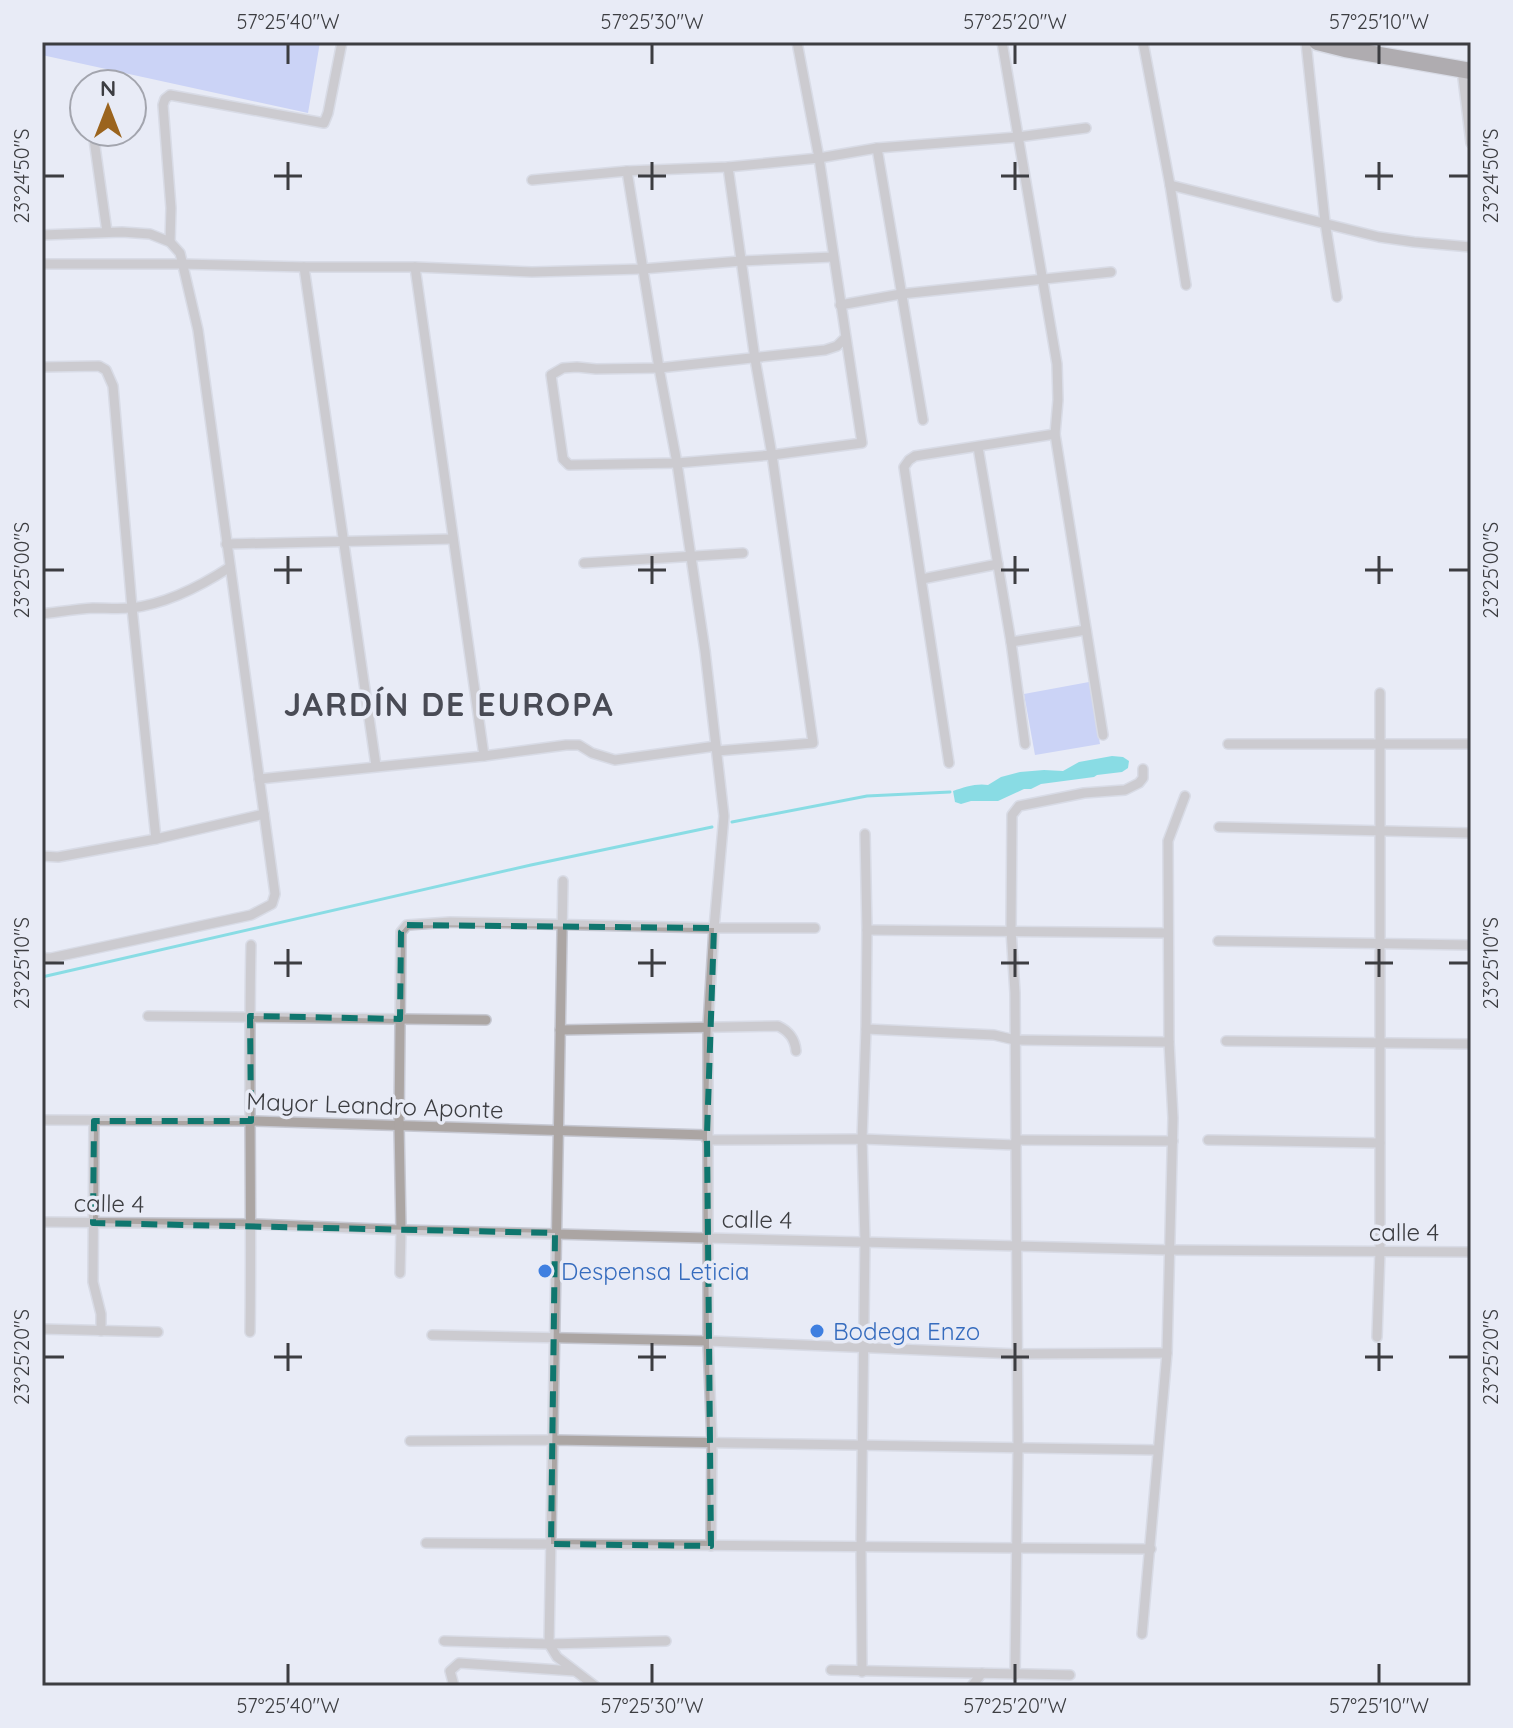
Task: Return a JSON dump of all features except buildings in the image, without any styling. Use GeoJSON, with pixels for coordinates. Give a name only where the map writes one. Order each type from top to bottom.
{"type":"FeatureCollection","features":[{"type":"Feature","properties":{"kind":"highway"},"geometry":{"type":"LineString","coordinates":[[1317,42],[1466,71]]}},
{"type":"Feature","properties":{"kind":"street"},"geometry":{"type":"LineString","coordinates":[[170,242],[165,99],[170,95],[324,123],[342,42]]}},
{"type":"Feature","properties":{"kind":"street"},"geometry":{"type":"LineString","coordinates":[[797,42],[819,158],[862,443],[677,463],[569,465],[563,459],[551,375],[563,368],[659,368],[755,359],[825,350],[837,346],[846,337]]}},
{"type":"Feature","properties":{"kind":"street"},"geometry":{"type":"LineString","coordinates":[[1002,42],[1057,364],[1055,434],[1103,735]]}},
{"type":"Feature","properties":{"kind":"street"},"geometry":{"type":"LineString","coordinates":[[1143,42],[1186,285]]}},
{"type":"Feature","properties":{"kind":"street"},"geometry":{"type":"LineString","coordinates":[[1306,42],[1325,222],[1337,297]]}},
{"type":"Feature","properties":{"kind":"street"},"geometry":{"type":"LineString","coordinates":[[1466,71],[1471,143]]}},
{"type":"Feature","properties":{"kind":"street"},"geometry":{"type":"LineString","coordinates":[[532,180],[627,171],[728,167],[819,158],[877,148],[1018,137],[1086,128]]}},
{"type":"Feature","properties":{"kind":"street"},"geometry":{"type":"LineString","coordinates":[[95,148],[107,232]]}},
{"type":"Feature","properties":{"kind":"street"},"geometry":{"type":"LineString","coordinates":[[877,148],[923,420]]}},
{"type":"Feature","properties":{"kind":"street"},"geometry":{"type":"LineString","coordinates":[[259,779],[566,745],[579,745],[615,760],[717,748],[813,743],[728,167]]}},
{"type":"Feature","properties":{"kind":"street"},"geometry":{"type":"LineString","coordinates":[[627,171],[677,463],[705,651],[724,816],[708,1026],[711,1546]]}},
{"type":"Feature","properties":{"kind":"street"},"geometry":{"type":"LineString","coordinates":[[1170,185],[1379,237],[1471,247]]}},
{"type":"Feature","properties":{"kind":"street"},"geometry":{"type":"LineString","coordinates":[[42,235],[150,234],[170,242],[180,253],[198,330],[275,894],[272,904],[264,910],[237,919],[51,958],[42,956]]}},
{"type":"Feature","properties":{"kind":"street"},"geometry":{"type":"LineString","coordinates":[[42,264],[415,267],[532,272],[642,269],[833,257]]}},
{"type":"Feature","properties":{"kind":"street"},"geometry":{"type":"LineString","coordinates":[[304,267],[376,766]]}},
{"type":"Feature","properties":{"kind":"street"},"geometry":{"type":"LineString","coordinates":[[415,267],[484,756]]}},
{"type":"Feature","properties":{"kind":"street"},"geometry":{"type":"LineString","coordinates":[[840,305],[901,294],[1111,272]]}},
{"type":"Feature","properties":{"kind":"street"},"geometry":{"type":"LineString","coordinates":[[42,367],[99,366],[106,370],[113,386],[156,839]]}},
{"type":"Feature","properties":{"kind":"street"},"geometry":{"type":"LineString","coordinates":[[949,763],[904,467],[915,456],[1055,434]]}},
{"type":"Feature","properties":{"kind":"street"},"geometry":{"type":"LineString","coordinates":[[978,447],[1025,744]]}},
{"type":"Feature","properties":{"kind":"street"},"geometry":{"type":"LineString","coordinates":[[226,544],[453,539]]}},
{"type":"Feature","properties":{"kind":"street"},"geometry":{"type":"LineString","coordinates":[[584,563],[743,553]]}},
{"type":"Feature","properties":{"kind":"street"},"geometry":{"type":"LineString","coordinates":[[922,579],[998,564]]}},
{"type":"Feature","properties":{"kind":"street"},"geometry":{"type":"LineString","coordinates":[[42,614],[89,608],[132,608],[205,584],[230,567]]}},
{"type":"Feature","properties":{"kind":"street"},"geometry":{"type":"LineString","coordinates":[[1011,642],[1086,630]]}},
{"type":"Feature","properties":{"kind":"street"},"geometry":{"type":"LineString","coordinates":[[1377,1337],[1380,1251],[1380,693]]}},
{"type":"Feature","properties":{"kind":"street"},"geometry":{"type":"LineString","coordinates":[[1228,744],[1471,744]]}},
{"type":"Feature","properties":{"kind":"street"},"geometry":{"type":"LineString","coordinates":[[1015,1675],[1018,1448],[1012,815],[1019,806],[1084,793],[1125,790],[1143,778],[1143,769]]}},
{"type":"Feature","properties":{"kind":"street"},"geometry":{"type":"LineString","coordinates":[[1142,1634],[1167,1353],[1173,1141],[1168,841],[1185,796]]}},
{"type":"Feature","properties":{"kind":"street"},"geometry":{"type":"LineString","coordinates":[[42,856],[58,857],[156,839],[264,814]]}},
{"type":"Feature","properties":{"kind":"street"},"geometry":{"type":"LineString","coordinates":[[1219,827],[1471,833]]}},
{"type":"Feature","properties":{"kind":"street"},"geometry":{"type":"LineString","coordinates":[[862,1672],[865,834]]}},
{"type":"Feature","properties":{"kind":"street"},"geometry":{"type":"LineString","coordinates":[[563,881],[549,1644],[557,1657],[595,1686]]}},
{"type":"Feature","properties":{"kind":"street"},"geometry":{"type":"LineString","coordinates":[[400,1273],[401,932],[407,925],[450,922],[815,928]]}},
{"type":"Feature","properties":{"kind":"street"},"geometry":{"type":"LineString","coordinates":[[867,930],[1168,933]]}},
{"type":"Feature","properties":{"kind":"street"},"geometry":{"type":"LineString","coordinates":[[1218,941],[1471,945]]}},
{"type":"Feature","properties":{"kind":"street"},"geometry":{"type":"LineString","coordinates":[[250,1332],[251,945]]}},
{"type":"Feature","properties":{"kind":"street"},"geometry":{"type":"LineString","coordinates":[[148,1016],[486,1020]]}},
{"type":"Feature","properties":{"kind":"street"},"geometry":{"type":"LineString","coordinates":[[560,1030],[778,1026],[788,1030],[796,1044],[796,1051]]}},
{"type":"Feature","properties":{"kind":"street"},"geometry":{"type":"LineString","coordinates":[[866,1029],[994,1035],[1015,1040],[1169,1042]]}},
{"type":"Feature","properties":{"kind":"street"},"geometry":{"type":"LineString","coordinates":[[1226,1041],[1471,1044]]}},
{"type":"Feature","properties":{"kind":"street","name":"Mayor Leandro Aponte"},"geometry":{"type":"LineString","coordinates":[[42,1120],[251,1121],[707,1137],[1016,1143],[1173,1141]]}},
{"type":"Feature","properties":{"kind":"street"},"geometry":{"type":"LineString","coordinates":[[94,1121],[93,1282],[101,1314],[101,1331]]}},
{"type":"Feature","properties":{"kind":"street"},"geometry":{"type":"LineString","coordinates":[[1208,1140],[1380,1143]]}},
{"type":"Feature","properties":{"kind":"street","name":"calle 4"},"geometry":{"type":"LineString","coordinates":[[42,1222],[251,1224],[1170,1250],[1471,1252]]}},
{"type":"Feature","properties":{"kind":"street"},"geometry":{"type":"LineString","coordinates":[[42,1329],[158,1332]]}},
{"type":"Feature","properties":{"kind":"street"},"geometry":{"type":"LineString","coordinates":[[432,1335],[708,1341],[1017,1354],[1167,1353]]}},
{"type":"Feature","properties":{"kind":"street"},"geometry":{"type":"LineString","coordinates":[[410,1441],[552,1440],[1158,1450]]}},
{"type":"Feature","properties":{"kind":"street"},"geometry":{"type":"LineString","coordinates":[[426,1543],[1151,1549]]}},
{"type":"Feature","properties":{"kind":"street"},"geometry":{"type":"LineString","coordinates":[[444,1641],[549,1644],[666,1641]]}},
{"type":"Feature","properties":{"kind":"street"},"geometry":{"type":"LineString","coordinates":[[455,1685],[450,1671],[459,1663],[574,1671]]}},
{"type":"Feature","properties":{"kind":"street"},"geometry":{"type":"LineString","coordinates":[[831,1670],[1070,1675]]}},
{"type":"Feature","properties":{"kind":"street"},"geometry":{"type":"LineString","coordinates":[[972,1686],[982,1673]]}},
{"type":"Feature","properties":{"kind":"highlighted area"},"geometry":{"type":"Polygon","coordinates":[[[407,925],[714,928],[707,1135],[711,1546],[551,1544],[555,1233],[93,1223],[94,1121],[251,1121],[250,1016],[400,1019],[401,932],[407,925]]]}},
{"type":"Feature","properties":{"kind":"shaded area"},"geometry":{"type":"Polygon","coordinates":[[[42,42],[320,42],[308,113],[148,78],[148,68],[102,68],[42,55],[42,42]]]}},
{"type":"Feature","properties":{"kind":"shaded area"},"geometry":{"type":"Polygon","coordinates":[[[1089,682],[1100,744],[1035,755],[1024,694],[1089,682]]]}},
{"type":"Feature","properties":{"kind":"shaded area"},"geometry":{"type":"Polygon","coordinates":[[[1112,756],[1129,761],[1128,768],[1122,772],[1041,784],[998,801],[955,802],[953,791],[962,788],[988,785],[1001,777],[1020,772],[1063,771],[1079,762],[1112,756]]]}},
{"type":"Feature","properties":{"kind":"waterway"},"geometry":{"type":"LineString","coordinates":[[732,822],[867,796],[950,792]]}},
{"type":"Feature","properties":{"kind":"waterway"},"geometry":{"type":"LineString","coordinates":[[42,977],[531,865],[712,827]]}},
{"type":"Feature","properties":{"kind":"place","name":"Despensa Leticia"},"geometry":{"type":"Point","coordinates":[545,1271]}},
{"type":"Feature","properties":{"kind":"place","name":"Bodega Enzo"},"geometry":{"type":"Point","coordinates":[817,1331]}},
{"type":"Feature","properties":{"kind":"district","name":"JARDÍN DE EUROPA"},"geometry":{"type":"Point","coordinates":[449,704]}}]}
